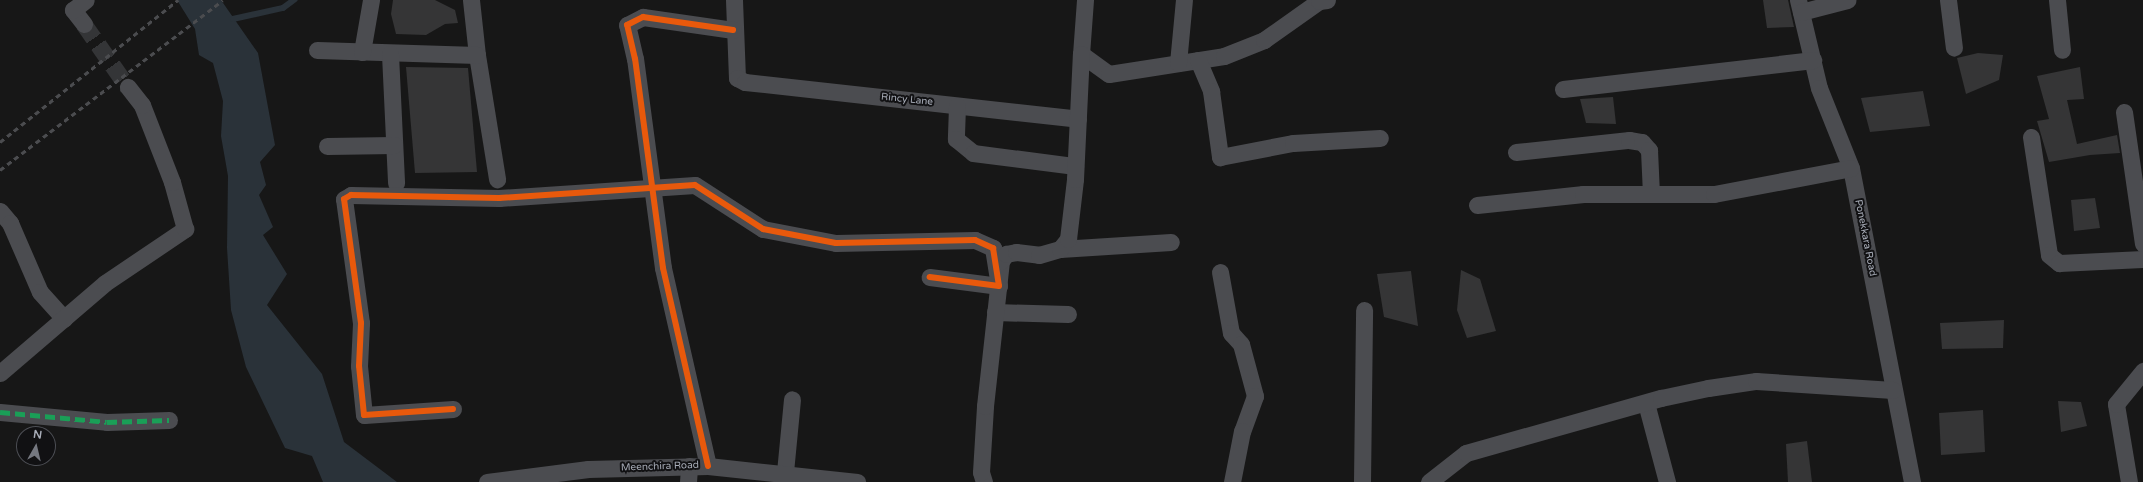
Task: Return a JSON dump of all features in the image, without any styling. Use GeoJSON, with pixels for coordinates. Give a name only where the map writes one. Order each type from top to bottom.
{"type":"FeatureCollection","features":[{"type":"Feature","properties":{"kind":"street"},"geometry":{"type":"LineString","coordinates":[[84,24],[73,10],[86,0]]}},
{"type":"Feature","properties":{"kind":"street"},"geometry":{"type":"LineString","coordinates":[[362,52],[371,0]]}},
{"type":"Feature","properties":{"kind":"street"},"geometry":{"type":"LineString","coordinates":[[471,0],[477,55],[497,179]]}},
{"type":"Feature","properties":{"kind":"street"},"geometry":{"type":"LineString","coordinates":[[708,466],[663,268],[654,188],[635,59],[626,25],[643,17],[734,30],[734,0]]}},
{"type":"Feature","properties":{"kind":"street"},"geometry":{"type":"LineString","coordinates":[[1060,249],[1068,239],[1076,166],[1085,0]]}},
{"type":"Feature","properties":{"kind":"street"},"geometry":{"type":"LineString","coordinates":[[1178,63],[1184,0]]}},
{"type":"Feature","properties":{"kind":"street"},"geometry":{"type":"LineString","coordinates":[[1081,54],[1108,74],[1224,56],[1264,40],[1319,1],[1327,0]]}},
{"type":"Feature","properties":{"kind":"street"},"geometry":{"type":"LineString","coordinates":[[1800,6],[1847,0]]}},
{"type":"Feature","properties":{"kind":"street"},"geometry":{"type":"LineString","coordinates":[[1948,0],[1954,48]]}},
{"type":"Feature","properties":{"kind":"street"},"geometry":{"type":"LineString","coordinates":[[2056,0],[2062,50]]}},
{"type":"Feature","properties":{"kind":"street","name":"Ponekkara Road"},"geometry":{"type":"LineString","coordinates":[[1800,6],[1819,88],[1851,168],[1912,482]]}},
{"type":"Feature","properties":{"kind":"street","name":"Rincy Lane"},"geometry":{"type":"LineString","coordinates":[[734,30],[736,78],[745,82],[1078,119]]}},
{"type":"Feature","properties":{"kind":"street"},"geometry":{"type":"LineString","coordinates":[[317,50],[390,54],[477,55]]}},
{"type":"Feature","properties":{"kind":"street"},"geometry":{"type":"LineString","coordinates":[[390,54],[396,183]]}},
{"type":"Feature","properties":{"kind":"street"},"geometry":{"type":"LineString","coordinates":[[1198,60],[1211,91],[1220,157],[1293,142],[1380,138]]}},
{"type":"Feature","properties":{"kind":"street"},"geometry":{"type":"LineString","coordinates":[[1562,89],[1813,60]]}},
{"type":"Feature","properties":{"kind":"street"},"geometry":{"type":"LineString","coordinates":[[0,372],[105,283],[185,229],[172,182],[142,105],[128,87]]}},
{"type":"Feature","properties":{"kind":"street"},"geometry":{"type":"LineString","coordinates":[[957,106],[956,138],[973,153],[1076,166]]}},
{"type":"Feature","properties":{"kind":"street"},"geometry":{"type":"LineString","coordinates":[[2124,112],[2143,244]]}},
{"type":"Feature","properties":{"kind":"street"},"geometry":{"type":"LineString","coordinates":[[2032,138],[2049,255],[2059,263],[2143,259]]}},
{"type":"Feature","properties":{"kind":"street"},"geometry":{"type":"LineString","coordinates":[[1516,152],[1629,140],[1642,142],[1649,150],[1651,194]]}},
{"type":"Feature","properties":{"kind":"street"},"geometry":{"type":"LineString","coordinates":[[328,146],[394,145]]}},
{"type":"Feature","properties":{"kind":"street"},"geometry":{"type":"LineString","coordinates":[[1477,205],[1583,194],[1714,194],[1851,168]]}},
{"type":"Feature","properties":{"kind":"street"},"geometry":{"type":"LineString","coordinates":[[453,409],[364,414],[359,366],[361,323],[344,199],[351,195],[499,198],[695,185],[763,229],[836,242],[975,240],[993,248],[998,286]]}},
{"type":"Feature","properties":{"kind":"street"},"geometry":{"type":"LineString","coordinates":[[0,211],[10,223],[40,292],[64,319]]}},
{"type":"Feature","properties":{"kind":"street"},"geometry":{"type":"LineString","coordinates":[[984,482],[981,472],[985,406],[1001,261],[1006,254],[1016,252],[1039,255],[1060,249],[1171,242]]}},
{"type":"Feature","properties":{"kind":"street"},"geometry":{"type":"LineString","coordinates":[[1220,272],[1231,333],[1241,344],[1255,396],[1242,431],[1232,482]]}},
{"type":"Feature","properties":{"kind":"street"},"geometry":{"type":"LineString","coordinates":[[930,277],[998,286]]}},
{"type":"Feature","properties":{"kind":"street"},"geometry":{"type":"LineString","coordinates":[[1362,482],[1364,310]]}},
{"type":"Feature","properties":{"kind":"street"},"geometry":{"type":"LineString","coordinates":[[995,312],[1068,314]]}},
{"type":"Feature","properties":{"kind":"street"},"geometry":{"type":"LineString","coordinates":[[2129,482],[2116,404],[2143,371]]}},
{"type":"Feature","properties":{"kind":"street"},"geometry":{"type":"LineString","coordinates":[[1429,482],[1466,453],[1646,403],[1708,388],[1756,381],[1893,390]]}},
{"type":"Feature","properties":{"kind":"street"},"geometry":{"type":"LineString","coordinates":[[785,472],[792,399]]}},
{"type":"Feature","properties":{"kind":"street"},"geometry":{"type":"LineString","coordinates":[[1646,403],[1667,482]]}},
{"type":"Feature","properties":{"kind":"street"},"geometry":{"type":"LineString","coordinates":[[0,412],[107,422],[168,420]]}},
{"type":"Feature","properties":{"kind":"street","name":"Meenchira Road"},"geometry":{"type":"LineString","coordinates":[[487,482],[579,476],[689,474],[708,466],[785,472],[857,482]]}},
{"type":"Feature","properties":{"kind":"shaded area"},"geometry":{"type":"Polygon","coordinates":[[[177,0],[221,0],[258,53],[275,145],[260,162],[266,185],[259,195],[273,227],[263,235],[287,274],[267,305],[322,374],[344,442],[397,482],[323,482],[312,456],[285,448],[246,367],[231,310],[227,248],[228,176],[221,136],[223,101],[213,63],[199,55],[195,29],[177,0]]]}},
{"type":"Feature","properties":{"kind":"building"},"geometry":{"type":"Polygon","coordinates":[[[393,0],[435,0],[455,10],[458,23],[445,24],[426,35],[396,34],[391,14],[393,0]]]}},
{"type":"Feature","properties":{"kind":"building"},"geometry":{"type":"Polygon","coordinates":[[[1763,0],[1788,0],[1794,27],[1767,28],[1763,0]]]}},
{"type":"Feature","properties":{"kind":"building"},"geometry":{"type":"Polygon","coordinates":[[[1978,53],[2003,55],[1999,80],[1966,94],[1957,58],[1978,53]]]}},
{"type":"Feature","properties":{"kind":"building"},"geometry":{"type":"Polygon","coordinates":[[[406,67],[468,68],[477,172],[415,173],[406,67]]]}},
{"type":"Feature","properties":{"kind":"building"},"geometry":{"type":"Polygon","coordinates":[[[2080,67],[2084,99],[2067,100],[2077,144],[2117,135],[2120,153],[2090,155],[2049,162],[2037,121],[2049,119],[2037,76],[2080,67]]]}},
{"type":"Feature","properties":{"kind":"building"},"geometry":{"type":"Polygon","coordinates":[[[1923,91],[1930,126],[1870,132],[1861,98],[1923,91]]]}},
{"type":"Feature","properties":{"kind":"building"},"geometry":{"type":"Polygon","coordinates":[[[1613,97],[1616,124],[1586,123],[1580,99],[1613,97]]]}},
{"type":"Feature","properties":{"kind":"building"},"geometry":{"type":"Polygon","coordinates":[[[2095,198],[2100,228],[2074,231],[2071,200],[2095,198]]]}},
{"type":"Feature","properties":{"kind":"building"},"geometry":{"type":"Polygon","coordinates":[[[1461,270],[1480,279],[1496,331],[1467,338],[1457,310],[1461,270]]]}},
{"type":"Feature","properties":{"kind":"building"},"geometry":{"type":"Polygon","coordinates":[[[1411,271],[1418,326],[1384,317],[1377,274],[1411,271]]]}},
{"type":"Feature","properties":{"kind":"building"},"geometry":{"type":"Polygon","coordinates":[[[2004,320],[2003,348],[1942,349],[1940,323],[2004,320]]]}},
{"type":"Feature","properties":{"kind":"building"},"geometry":{"type":"Polygon","coordinates":[[[2058,401],[2081,402],[2087,426],[2061,432],[2058,401]]]}},
{"type":"Feature","properties":{"kind":"building"},"geometry":{"type":"Polygon","coordinates":[[[1983,410],[1985,452],[1941,455],[1939,413],[1983,410]]]}},
{"type":"Feature","properties":{"kind":"building"},"geometry":{"type":"Polygon","coordinates":[[[1807,441],[1812,482],[1788,482],[1786,444],[1807,441]]]}},
{"type":"Feature","properties":{"kind":"waterway"},"geometry":{"type":"LineString","coordinates":[[233,19],[283,8],[294,0]]}},
{"type":"Feature","properties":{"kind":"tunnel"},"geometry":{"type":"LineString","coordinates":[[84,24],[128,87]]}},
{"type":"Feature","properties":{"kind":"railway"},"geometry":{"type":"LineString","coordinates":[[0,142],[178,0]]}},
{"type":"Feature","properties":{"kind":"railway"},"geometry":{"type":"LineString","coordinates":[[0,170],[223,0]]}},
{"type":"Feature","properties":{"kind":"marked path"},"geometry":{"type":"LineString","coordinates":[[0,412],[107,422],[169,420]]}},
{"type":"Feature","properties":{"kind":"cycle path"},"geometry":{"type":"LineString","coordinates":[[708,466],[663,268],[635,59],[627,25],[643,17],[733,30]]}},
{"type":"Feature","properties":{"kind":"cycle path"},"geometry":{"type":"LineString","coordinates":[[453,409],[364,415],[359,366],[361,323],[344,199],[351,195],[499,198],[695,185],[763,229],[836,243],[975,240],[993,248],[999,286],[930,277]]}}]}
